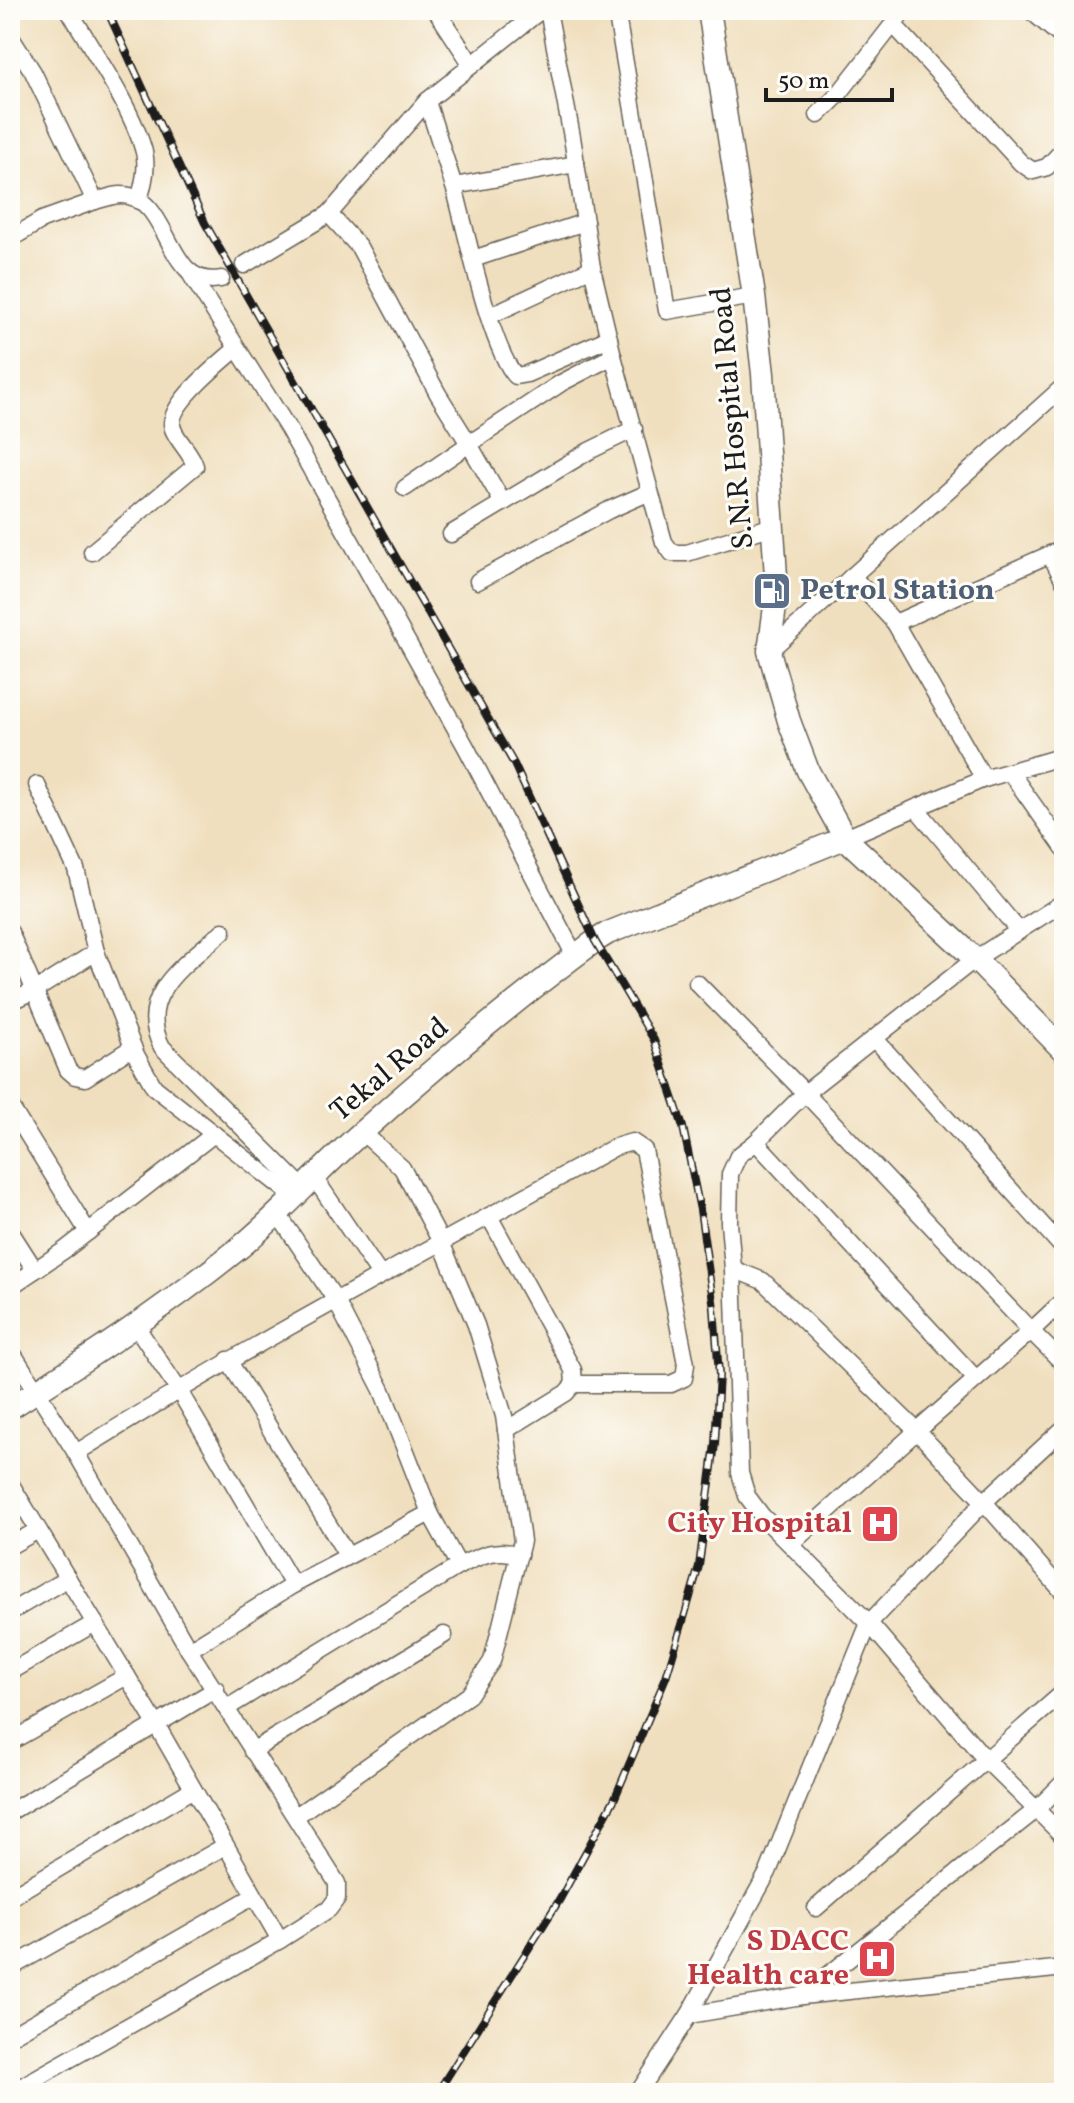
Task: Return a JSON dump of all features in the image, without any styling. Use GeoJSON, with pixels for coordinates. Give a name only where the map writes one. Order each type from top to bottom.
{"type":"FeatureCollection","features":[{"type":"Feature","properties":{"kind":"main road","name":"S.N.R Hospital Road"},"geometry":{"type":"LineString","coordinates":[[709,10],[754,296],[763,374],[777,592],[769,651],[789,721],[808,771],[845,838],[975,959],[1064,1051]]}},
{"type":"Feature","properties":{"kind":"main road","name":"Tekal Road"},"geometry":{"type":"LineString","coordinates":[[10,1408],[136,1326],[238,1248],[278,1214],[362,1132],[575,956],[608,933],[845,838]]}},
{"type":"Feature","properties":{"kind":"street"},"geometry":{"type":"LineString","coordinates":[[69,10],[110,81],[144,153],[146,175],[139,201]]}},
{"type":"Feature","properties":{"kind":"street"},"geometry":{"type":"LineString","coordinates":[[436,10],[472,65]]}},
{"type":"Feature","properties":{"kind":"street"},"geometry":{"type":"LineString","coordinates":[[244,265],[329,214],[427,101],[541,10]]}},
{"type":"Feature","properties":{"kind":"street"},"geometry":{"type":"LineString","coordinates":[[548,10],[592,268],[664,542],[672,553],[687,553],[773,526]]}},
{"type":"Feature","properties":{"kind":"street"},"geometry":{"type":"LineString","coordinates":[[616,10],[667,311],[754,296]]}},
{"type":"Feature","properties":{"kind":"street"},"geometry":{"type":"LineString","coordinates":[[818,115],[838,95],[904,10]]}},
{"type":"Feature","properties":{"kind":"street"},"geometry":{"type":"LineString","coordinates":[[1030,10],[1064,39]]}},
{"type":"Feature","properties":{"kind":"street"},"geometry":{"type":"LineString","coordinates":[[893,24],[1021,163],[1033,171],[1047,167],[1064,149]]}},
{"type":"Feature","properties":{"kind":"street"},"geometry":{"type":"LineString","coordinates":[[10,36],[33,72],[95,201]]}},
{"type":"Feature","properties":{"kind":"street"},"geometry":{"type":"LineString","coordinates":[[427,101],[489,316],[509,369],[516,376],[609,338]]}},
{"type":"Feature","properties":{"kind":"street"},"geometry":{"type":"LineString","coordinates":[[454,186],[576,164]]}},
{"type":"Feature","properties":{"kind":"street"},"geometry":{"type":"LineString","coordinates":[[10,239],[42,220],[122,195],[139,201],[157,220],[289,430],[466,747],[575,956]]}},
{"type":"Feature","properties":{"kind":"street"},"geometry":{"type":"LineString","coordinates":[[329,214],[359,247],[438,394],[503,503]]}},
{"type":"Feature","properties":{"kind":"street"},"geometry":{"type":"LineString","coordinates":[[473,259],[585,222]]}},
{"type":"Feature","properties":{"kind":"street"},"geometry":{"type":"LineString","coordinates":[[489,316],[592,268]]}},
{"type":"Feature","properties":{"kind":"street"},"geometry":{"type":"LineString","coordinates":[[191,275],[206,282],[221,279]]}},
{"type":"Feature","properties":{"kind":"street"},"geometry":{"type":"LineString","coordinates":[[92,552],[195,466],[172,428],[171,416],[180,402],[237,348]]}},
{"type":"Feature","properties":{"kind":"street"},"geometry":{"type":"LineString","coordinates":[[405,488],[561,383],[613,356]]}},
{"type":"Feature","properties":{"kind":"street"},"geometry":{"type":"LineString","coordinates":[[769,651],[1064,386]]}},
{"type":"Feature","properties":{"kind":"street"},"geometry":{"type":"LineString","coordinates":[[451,534],[589,451],[634,429]]}},
{"type":"Feature","properties":{"kind":"street"},"geometry":{"type":"LineString","coordinates":[[478,581],[609,510],[650,492]]}},
{"type":"Feature","properties":{"kind":"street"},"geometry":{"type":"LineString","coordinates":[[895,623],[1057,551],[1064,581]]}},
{"type":"Feature","properties":{"kind":"street"},"geometry":{"type":"LineString","coordinates":[[852,576],[895,623],[984,779]]}},
{"type":"Feature","properties":{"kind":"street"},"geometry":{"type":"LineString","coordinates":[[845,838],[984,779],[1064,756]]}},
{"type":"Feature","properties":{"kind":"street"},"geometry":{"type":"LineString","coordinates":[[1010,772],[1064,848]]}},
{"type":"Feature","properties":{"kind":"street"},"geometry":{"type":"LineString","coordinates":[[37,785],[76,869],[96,952],[133,1047],[154,1087],[214,1134],[303,1187]]}},
{"type":"Feature","properties":{"kind":"street"},"geometry":{"type":"LineString","coordinates":[[916,808],[1019,931]]}},
{"type":"Feature","properties":{"kind":"street"},"geometry":{"type":"LineString","coordinates":[[1064,902],[975,959],[805,1093],[738,1156],[730,1174],[729,1223],[740,1473],[747,1496],[762,1516],[869,1623],[987,1761],[1064,1837]]}},
{"type":"Feature","properties":{"kind":"street"},"geometry":{"type":"LineString","coordinates":[[223,931],[158,994],[152,1020],[156,1035],[162,1047],[303,1187],[380,1275]]}},
{"type":"Feature","properties":{"kind":"street"},"geometry":{"type":"LineString","coordinates":[[10,932],[68,1070],[75,1076],[85,1078],[133,1047]]}},
{"type":"Feature","properties":{"kind":"street"},"geometry":{"type":"LineString","coordinates":[[10,1002],[34,991],[96,952]]}},
{"type":"Feature","properties":{"kind":"street"},"geometry":{"type":"LineString","coordinates":[[697,983],[1064,1364]]}},
{"type":"Feature","properties":{"kind":"street"},"geometry":{"type":"LineString","coordinates":[[875,1039],[1064,1249]]}},
{"type":"Feature","properties":{"kind":"street"},"geometry":{"type":"LineString","coordinates":[[10,1106],[88,1232]]}},
{"type":"Feature","properties":{"kind":"street"},"geometry":{"type":"LineString","coordinates":[[296,1816],[469,1695],[492,1661],[522,1541],[506,1430],[476,1325],[441,1242],[402,1168],[362,1132]]}},
{"type":"Feature","properties":{"kind":"street"},"geometry":{"type":"LineString","coordinates":[[10,1287],[88,1232],[214,1134]]}},
{"type":"Feature","properties":{"kind":"street"},"geometry":{"type":"LineString","coordinates":[[76,1453],[178,1389],[335,1299],[615,1147],[632,1142],[644,1150],[686,1364],[684,1378],[671,1384],[574,1384]]}},
{"type":"Feature","properties":{"kind":"street"},"geometry":{"type":"LineString","coordinates":[[756,1142],[976,1379]]}},
{"type":"Feature","properties":{"kind":"street"},"geometry":{"type":"LineString","coordinates":[[278,1214],[335,1299],[382,1390],[430,1513],[459,1566]]}},
{"type":"Feature","properties":{"kind":"street"},"geometry":{"type":"LineString","coordinates":[[489,1216],[573,1370],[574,1384],[566,1393],[506,1430]]}},
{"type":"Feature","properties":{"kind":"street"},"geometry":{"type":"LineString","coordinates":[[10,1231],[35,1270]]}},
{"type":"Feature","properties":{"kind":"street"},"geometry":{"type":"LineString","coordinates":[[733,1269],[763,1281],[917,1431],[1064,1593]]}},
{"type":"Feature","properties":{"kind":"street"},"geometry":{"type":"LineString","coordinates":[[791,1544],[1064,1300]]}},
{"type":"Feature","properties":{"kind":"street"},"geometry":{"type":"LineString","coordinates":[[136,1326],[178,1389],[293,1585]]}},
{"type":"Feature","properties":{"kind":"street"},"geometry":{"type":"LineString","coordinates":[[10,1349],[76,1453],[189,1650],[337,1883],[337,1898],[329,1909],[10,2093]]}},
{"type":"Feature","properties":{"kind":"street"},"geometry":{"type":"LineString","coordinates":[[228,1360],[347,1555]]}},
{"type":"Feature","properties":{"kind":"street"},"geometry":{"type":"LineString","coordinates":[[638,2093],[689,2015],[768,1872],[869,1623],[984,1502],[1064,1428]]}},
{"type":"Feature","properties":{"kind":"street"},"geometry":{"type":"LineString","coordinates":[[10,1483],[156,1724],[280,1940]]}},
{"type":"Feature","properties":{"kind":"street"},"geometry":{"type":"LineString","coordinates":[[189,1650],[293,1585],[430,1513]]}},
{"type":"Feature","properties":{"kind":"street"},"geometry":{"type":"LineString","coordinates":[[10,1546],[38,1530]]}},
{"type":"Feature","properties":{"kind":"street"},"geometry":{"type":"LineString","coordinates":[[227,1708],[459,1566],[504,1550],[519,1555]]}},
{"type":"Feature","properties":{"kind":"street"},"geometry":{"type":"LineString","coordinates":[[10,1612],[68,1578]]}},
{"type":"Feature","properties":{"kind":"street"},"geometry":{"type":"LineString","coordinates":[[10,1672],[95,1623]]}},
{"type":"Feature","properties":{"kind":"street"},"geometry":{"type":"LineString","coordinates":[[252,1751],[444,1635]]}},
{"type":"Feature","properties":{"kind":"street"},"geometry":{"type":"LineString","coordinates":[[10,1742],[127,1676]]}},
{"type":"Feature","properties":{"kind":"street"},"geometry":{"type":"LineString","coordinates":[[10,1812],[216,1689]]}},
{"type":"Feature","properties":{"kind":"street"},"geometry":{"type":"LineString","coordinates":[[816,1908],[1064,1692]]}},
{"type":"Feature","properties":{"kind":"street"},"geometry":{"type":"LineString","coordinates":[[802,1996],[1036,1810],[1064,1782]]}},
{"type":"Feature","properties":{"kind":"street"},"geometry":{"type":"LineString","coordinates":[[10,1897],[193,1789]]}},
{"type":"Feature","properties":{"kind":"street"},"geometry":{"type":"LineString","coordinates":[[10,1968],[225,1846]]}},
{"type":"Feature","properties":{"kind":"street"},"geometry":{"type":"LineString","coordinates":[[10,2036],[254,1896]]}},
{"type":"Feature","properties":{"kind":"street"},"geometry":{"type":"LineString","coordinates":[[689,2015],[802,1996],[1064,1968]]}},
{"type":"Feature","properties":{"kind":"railway"},"geometry":{"type":"LineString","coordinates":[[107,10],[205,223],[514,764],[595,941],[654,1040],[683,1127],[700,1210],[714,1308],[719,1375],[715,1444],[699,1566],[684,1618],[666,1677],[614,1800],[560,1899],[437,2093]]}},
{"type":"Feature","properties":{"kind":"place","name":"Petrol Station"},"geometry":{"type":"Point","coordinates":[772,591]}},
{"type":"Feature","properties":{"kind":"place","name":"City Hospital"},"geometry":{"type":"Point","coordinates":[880,1524]}},
{"type":"Feature","properties":{"kind":"place","name":"S DACC Health care"},"geometry":{"type":"Point","coordinates":[877,1959]}}]}
